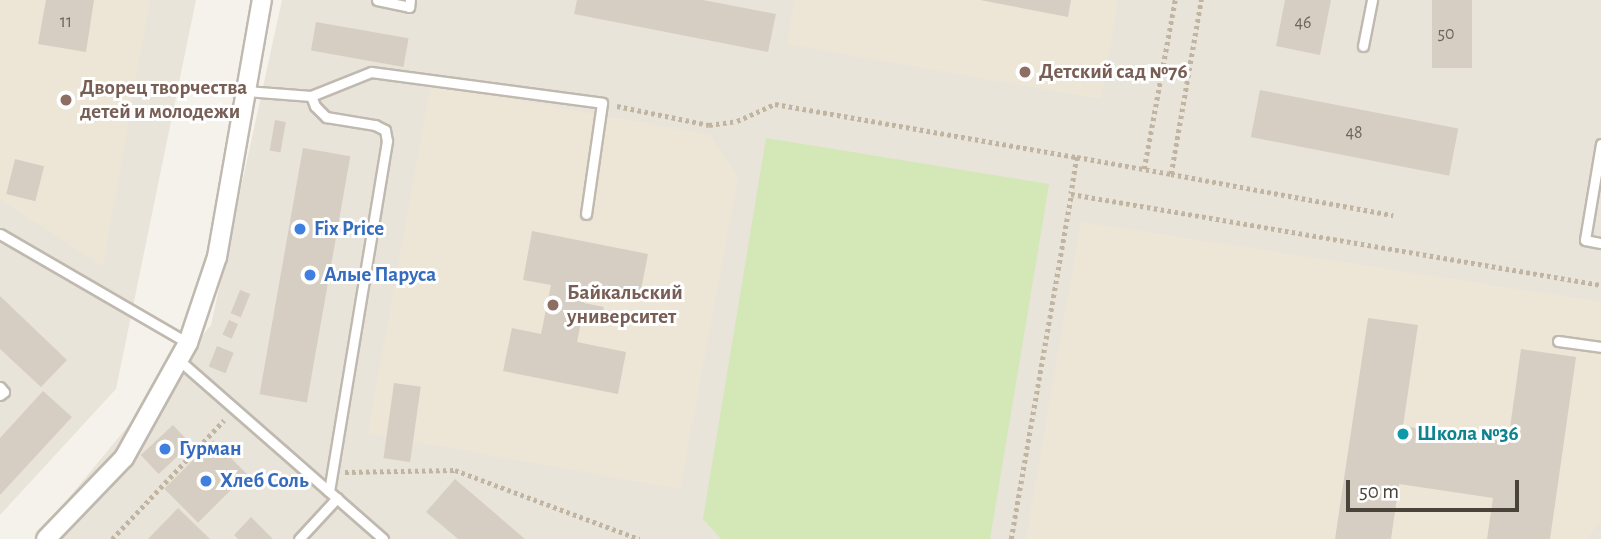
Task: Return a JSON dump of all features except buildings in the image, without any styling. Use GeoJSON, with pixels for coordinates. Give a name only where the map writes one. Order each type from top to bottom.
{"type":"FeatureCollection","features":[{"type":"Feature","properties":{"kind":"street"},"geometry":{"type":"LineString","coordinates":[[46,539],[124,458],[188,343],[217,257],[262,0]]}},
{"type":"Feature","properties":{"kind":"lane"},"geometry":{"type":"LineString","coordinates":[[377,0],[409,7],[410,0]]}},
{"type":"Feature","properties":{"kind":"lane"},"geometry":{"type":"LineString","coordinates":[[1363,46],[1373,0]]}},
{"type":"Feature","properties":{"kind":"lane"},"geometry":{"type":"LineString","coordinates":[[246,91],[311,96],[371,72],[602,103],[586,215]]}},
{"type":"Feature","properties":{"kind":"lane"},"geometry":{"type":"LineString","coordinates":[[311,96],[315,106],[326,117],[376,125],[385,130],[387,141],[329,491]]}},
{"type":"Feature","properties":{"kind":"lane"},"geometry":{"type":"LineString","coordinates":[[1601,144],[1585,240],[1601,243]]}},
{"type":"Feature","properties":{"kind":"lane"},"geometry":{"type":"LineString","coordinates":[[0,234],[188,343]]}},
{"type":"Feature","properties":{"kind":"lane"},"geometry":{"type":"LineString","coordinates":[[1558,341],[1601,346]]}},
{"type":"Feature","properties":{"kind":"lane"},"geometry":{"type":"LineString","coordinates":[[180,361],[383,539]]}},
{"type":"Feature","properties":{"kind":"lane"},"geometry":{"type":"LineString","coordinates":[[0,387],[4,392],[0,396]]}},
{"type":"Feature","properties":{"kind":"lane"},"geometry":{"type":"LineString","coordinates":[[299,539],[337,498]]}},
{"type":"Feature","properties":{"kind":"path"},"geometry":{"type":"LineString","coordinates":[[1144,169],[1175,0]]}},
{"type":"Feature","properties":{"kind":"path"},"geometry":{"type":"LineString","coordinates":[[1171,174],[1201,0]]}},
{"type":"Feature","properties":{"kind":"path"},"geometry":{"type":"LineString","coordinates":[[602,103],[709,125],[737,121],[775,104],[1392,215]]}},
{"type":"Feature","properties":{"kind":"path"},"geometry":{"type":"LineString","coordinates":[[1011,539],[1077,157]]}},
{"type":"Feature","properties":{"kind":"path"},"geometry":{"type":"LineString","coordinates":[[1072,194],[1601,285]]}},
{"type":"Feature","properties":{"kind":"path"},"geometry":{"type":"LineString","coordinates":[[112,539],[235,409]]}},
{"type":"Feature","properties":{"kind":"path"},"geometry":{"type":"LineString","coordinates":[[332,473],[455,470],[640,539]]}},
{"type":"Feature","properties":{"kind":"shaded area"},"geometry":{"type":"Polygon","coordinates":[[[0,0],[196,0],[116,389],[0,515],[0,0]]]}},
{"type":"Feature","properties":{"kind":"shaded area","name":"Дворец творчества детей и молодежи"},"geometry":{"type":"Polygon","coordinates":[[[0,0],[150,0],[103,266],[0,199],[0,0]]]}},
{"type":"Feature","properties":{"kind":"shaded area"},"geometry":{"type":"Polygon","coordinates":[[[282,0],[1601,0],[1601,539],[35,539],[211,325],[282,0]]]}},
{"type":"Feature","properties":{"kind":"shaded area","name":"Детский сад №76"},"geometry":{"type":"Polygon","coordinates":[[[795,0],[1118,0],[1101,99],[787,44],[795,0]]]}},
{"type":"Feature","properties":{"kind":"shaded area","name":"Байкальский университет"},"geometry":{"type":"Polygon","coordinates":[[[431,84],[709,135],[738,177],[680,489],[368,433],[431,84]]]}},
{"type":"Feature","properties":{"kind":"shaded area"},"geometry":{"type":"Polygon","coordinates":[[[1081,222],[1601,302],[1601,519],[1587,539],[1026,539],[1081,222]]]}},
{"type":"Feature","properties":{"kind":"green space"},"geometry":{"type":"Polygon","coordinates":[[[766,138],[1049,184],[990,539],[721,539],[703,519],[766,138]]]}},
{"type":"Feature","properties":{"kind":"place","name":"Детский сад №76"},"geometry":{"type":"Point","coordinates":[1025,72]}},
{"type":"Feature","properties":{"kind":"place","name":"Дворец творчества детей и молодежи"},"geometry":{"type":"Point","coordinates":[66,100]}},
{"type":"Feature","properties":{"kind":"place","name":"Fix Price"},"geometry":{"type":"Point","coordinates":[300,229]}},
{"type":"Feature","properties":{"kind":"place","name":"Алые Паруса"},"geometry":{"type":"Point","coordinates":[310,275]}},
{"type":"Feature","properties":{"kind":"place","name":"Байкальский университет"},"geometry":{"type":"Point","coordinates":[553,305]}},
{"type":"Feature","properties":{"kind":"place","name":"Школа №36"},"geometry":{"type":"Point","coordinates":[1403,434]}},
{"type":"Feature","properties":{"kind":"place","name":"Гурман"},"geometry":{"type":"Point","coordinates":[165,449]}},
{"type":"Feature","properties":{"kind":"place","name":"Хлеб Соль"},"geometry":{"type":"Point","coordinates":[206,481]}}]}
